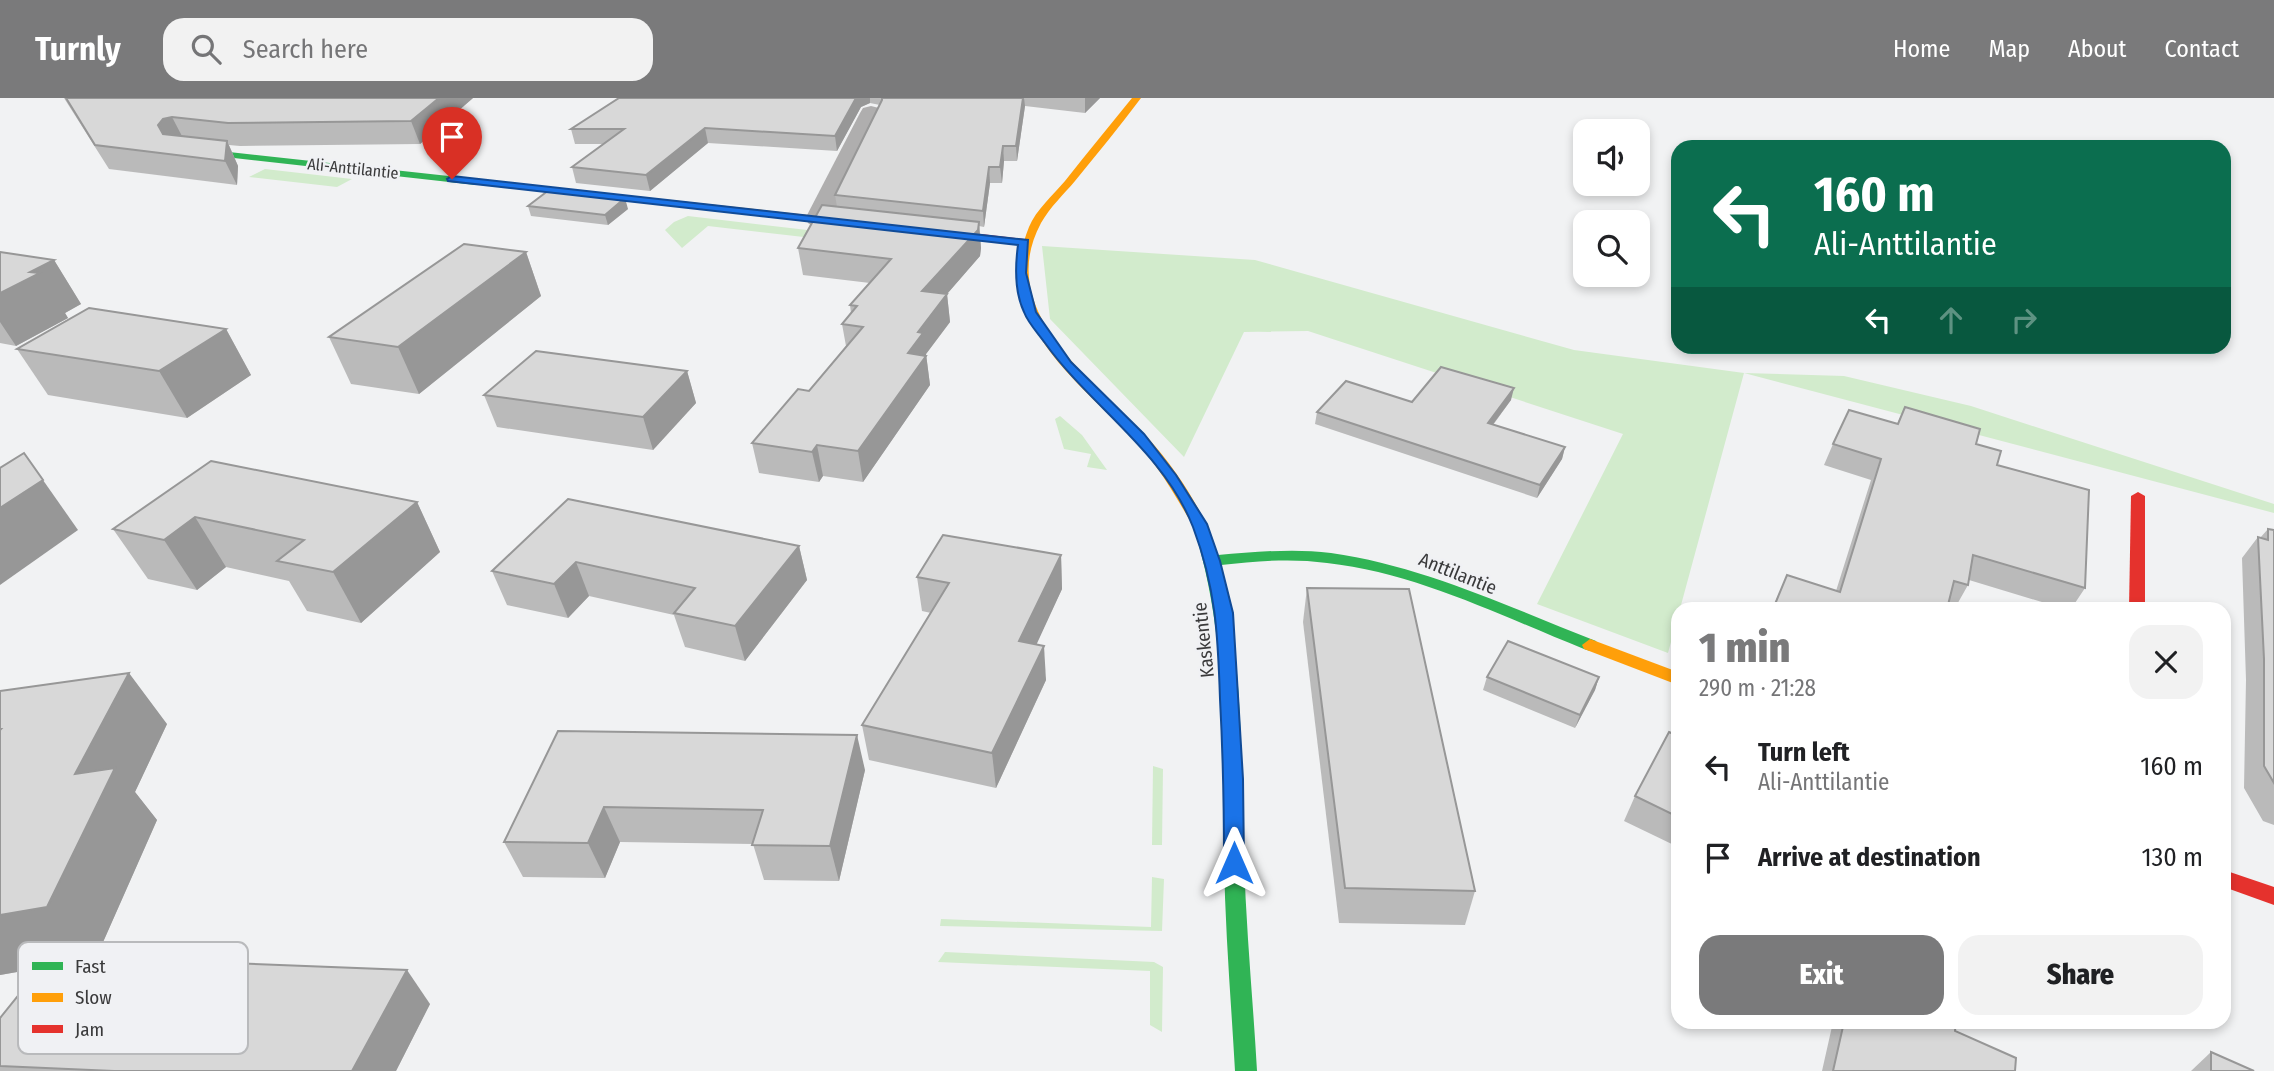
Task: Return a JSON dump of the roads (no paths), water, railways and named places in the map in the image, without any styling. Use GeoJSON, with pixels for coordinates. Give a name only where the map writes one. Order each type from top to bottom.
{"type":"FeatureCollection","features":[{"type":"Feature","properties":{"kind":"street","name":"Kaskentie"},"geometry":{"type":"LineString","coordinates":[[1137,98],[1035,224],[1024,242],[1020,273],[1030,313],[1067,365],[1139,437],[1171,478],[1199,524],[1212,561],[1225,613],[1234,863],[1246,1071]]}},
{"type":"Feature","properties":{"kind":"street"},"geometry":{"type":"LineString","coordinates":[[818,219],[871,113]]}},
{"type":"Feature","properties":{"kind":"street","name":"Ali-Anttilantie"},"geometry":{"type":"LineString","coordinates":[[184,150],[884,226]]}},
{"type":"Feature","properties":{"kind":"street"},"geometry":{"type":"LineString","coordinates":[[911,229],[1024,242]]}},
{"type":"Feature","properties":{"kind":"street"},"geometry":{"type":"LineString","coordinates":[[2137,602],[2138,496]]}},
{"type":"Feature","properties":{"kind":"street","name":"Anttilantie"},"geometry":{"type":"LineString","coordinates":[[1212,561],[1256,555],[1329,558],[1403,573],[1671,675]]}},
{"type":"Feature","properties":{"kind":"street"},"geometry":{"type":"LineString","coordinates":[[2231,881],[2274,896]]}}]}
